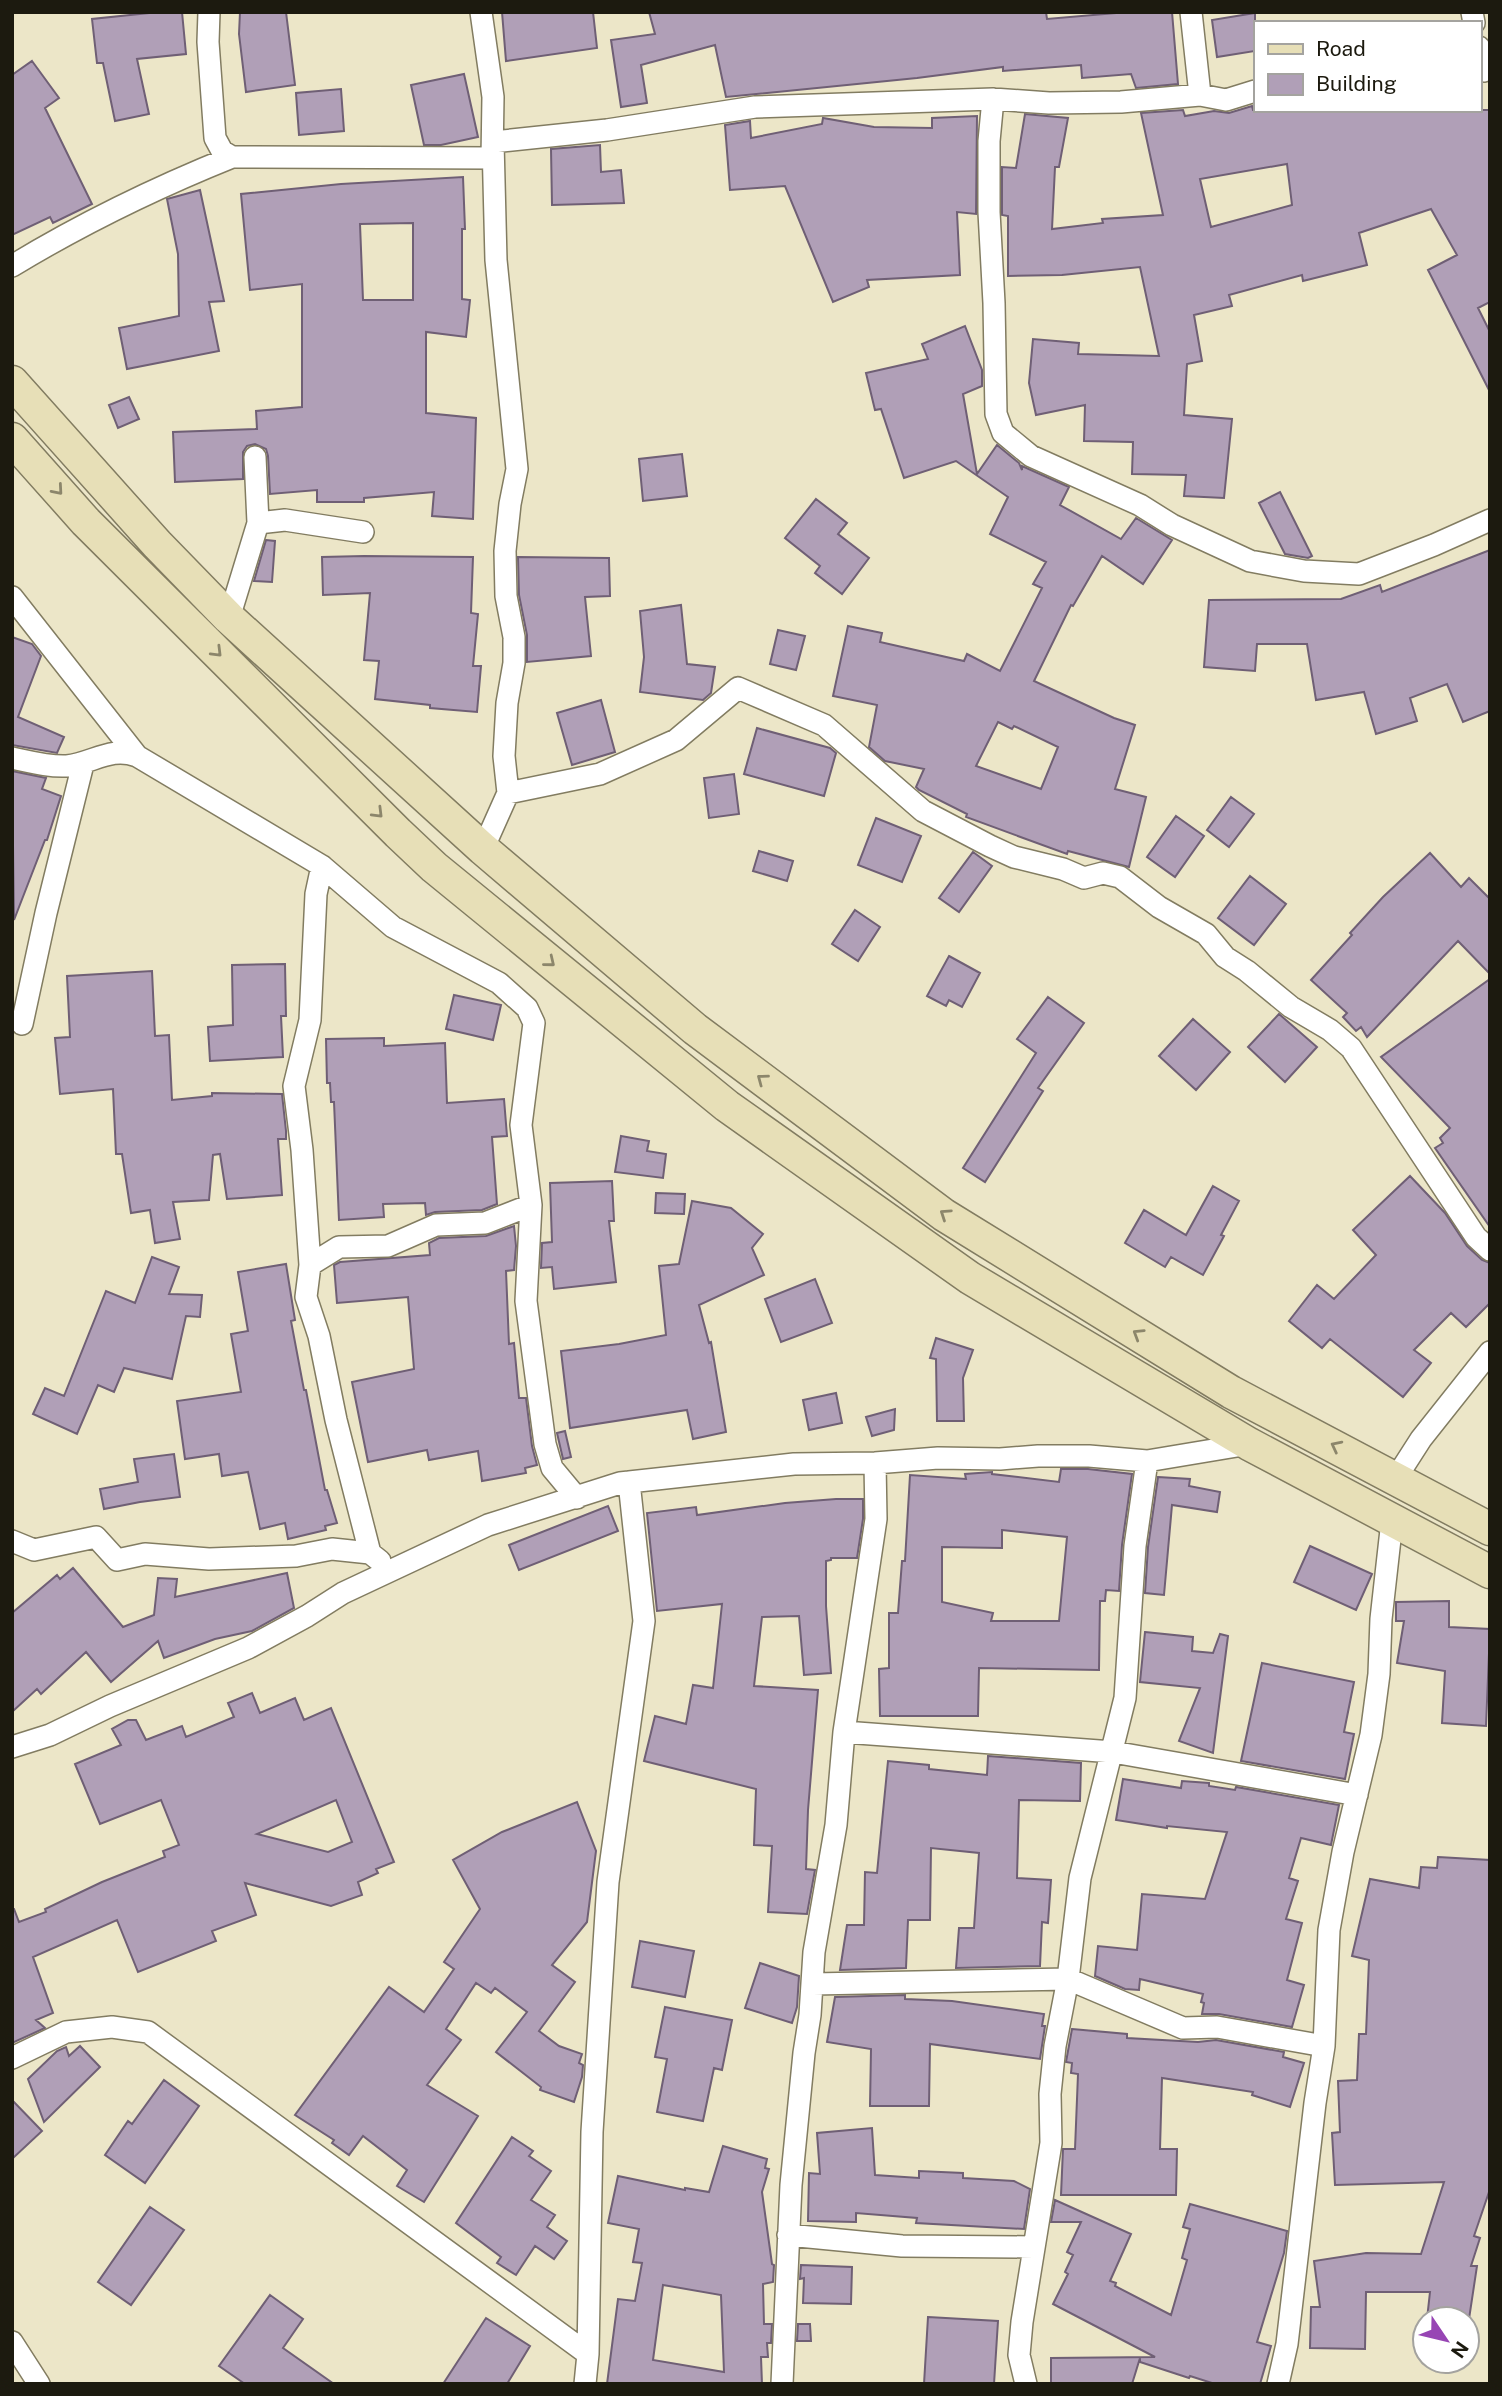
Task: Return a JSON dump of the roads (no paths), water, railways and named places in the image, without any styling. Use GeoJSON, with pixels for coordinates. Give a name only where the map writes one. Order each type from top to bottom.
{"type":"FeatureCollection","features":[{"type":"Feature","properties":{"kind":"main road"},"geometry":{"type":"LineString","coordinates":[[12,382],[158,544],[229,618],[483,849],[695,1029],[944,1214],[1231,1392],[1490,1529]]}},
{"type":"Feature","properties":{"kind":"main road"},"geometry":{"type":"LineString","coordinates":[[12,439],[86,522],[416,850],[727,1106],[970,1278],[1249,1444],[1490,1572]]}},
{"type":"Feature","properties":{"kind":"street"},"geometry":{"type":"LineString","coordinates":[[209,12],[208,42],[215,138],[222,151],[232,158]]}},
{"type":"Feature","properties":{"kind":"street"},"geometry":{"type":"LineString","coordinates":[[481,12],[493,97],[492,158],[496,260],[517,469],[505,551],[506,596],[514,636],[514,663],[507,703],[504,756],[508,793],[483,849]]}},
{"type":"Feature","properties":{"kind":"street"},"geometry":{"type":"LineString","coordinates":[[1191,12],[1200,95]]}},
{"type":"Feature","properties":{"kind":"street"},"geometry":{"type":"LineString","coordinates":[[492,158],[493,142],[607,130],[731,110],[840,103],[993,99],[1049,103],[1121,102],[1200,95],[1226,100],[1254,91]]}},
{"type":"Feature","properties":{"kind":"street"},"geometry":{"type":"LineString","coordinates":[[993,99],[989,141],[989,212],[996,414],[1003,433],[1031,456],[1129,500],[1172,525],[1250,561],[1304,571],[1359,574],[1490,520]]}},
{"type":"Feature","properties":{"kind":"street"},"geometry":{"type":"LineString","coordinates":[[12,265],[60,237],[165,184],[232,158],[492,158]]}},
{"type":"Feature","properties":{"kind":"street"},"geometry":{"type":"LineString","coordinates":[[229,618],[258,523],[255,457]]}},
{"type":"Feature","properties":{"kind":"street"},"geometry":{"type":"LineString","coordinates":[[258,523],[285,520],[363,532]]}},
{"type":"Feature","properties":{"kind":"street"},"geometry":{"type":"LineString","coordinates":[[12,597],[137,756]]}},
{"type":"Feature","properties":{"kind":"street"},"geometry":{"type":"LineString","coordinates":[[508,793],[600,774],[676,740],[738,688],[824,725],[923,811],[990,846],[1014,857],[1063,869],[1084,878],[1103,873],[1120,877],[1159,907],[1206,934],[1224,957],[1247,971],[1291,1007],[1330,1030],[1351,1048],[1476,1237],[1490,1250]]}},
{"type":"Feature","properties":{"kind":"street"},"geometry":{"type":"LineString","coordinates":[[12,758],[56,766],[83,764],[101,755],[113,753],[125,752],[137,756],[323,866],[393,927],[499,983],[527,1009],[534,1023],[521,1125],[531,1205],[526,1301],[545,1444],[552,1468],[577,1498]]}},
{"type":"Feature","properties":{"kind":"street"},"geometry":{"type":"LineString","coordinates":[[22,1024],[83,764]]}},
{"type":"Feature","properties":{"kind":"street"},"geometry":{"type":"LineString","coordinates":[[323,866],[316,894],[310,1020],[294,1086],[302,1150],[310,1265],[306,1297],[319,1336],[336,1420],[369,1553]]}},
{"type":"Feature","properties":{"kind":"street"},"geometry":{"type":"LineString","coordinates":[[310,1265],[339,1247],[388,1246],[436,1225],[485,1223],[531,1205]]}},
{"type":"Feature","properties":{"kind":"street"},"geometry":{"type":"LineString","coordinates":[[1396,1478],[1421,1439],[1490,1352]]}},
{"type":"Feature","properties":{"kind":"street"},"geometry":{"type":"LineString","coordinates":[[12,1747],[50,1735],[110,1706],[248,1648],[343,1593],[488,1525],[629,1482],[794,1464],[875,1463],[938,1458],[1088,1456],[1147,1461],[1249,1444]]}},
{"type":"Feature","properties":{"kind":"street"},"geometry":{"type":"LineString","coordinates":[[1026,2384],[1019,2355],[1051,2143],[1055,2046],[1068,1979],[1080,1878],[1125,1699],[1135,1546],[1147,1461]]}},
{"type":"Feature","properties":{"kind":"street"},"geometry":{"type":"LineString","coordinates":[[782,2384],[788,2235],[802,2067],[813,1984],[814,1952],[836,1825],[844,1732],[876,1519],[875,1463]]}},
{"type":"Feature","properties":{"kind":"street"},"geometry":{"type":"LineString","coordinates":[[585,2384],[588,2354],[592,2132],[608,1882],[644,1621],[629,1482]]}},
{"type":"Feature","properties":{"kind":"street"},"geometry":{"type":"LineString","coordinates":[[1278,2384],[1287,2344],[1324,2046],[1329,1930],[1343,1852],[1371,1735],[1392,1521]]}},
{"type":"Feature","properties":{"kind":"street"},"geometry":{"type":"LineString","coordinates":[[12,1541],[34,1550],[96,1537],[117,1560],[145,1554],[209,1559],[296,1556],[332,1549],[369,1553],[393,1570]]}},
{"type":"Feature","properties":{"kind":"street"},"geometry":{"type":"LineString","coordinates":[[844,1732],[1113,1752],[1357,1795]]}},
{"type":"Feature","properties":{"kind":"street"},"geometry":{"type":"LineString","coordinates":[[813,1984],[1068,1979],[1183,2028],[1217,2027],[1324,2046]]}},
{"type":"Feature","properties":{"kind":"street"},"geometry":{"type":"LineString","coordinates":[[12,2058],[66,2032],[112,2027],[148,2032],[588,2354]]}},
{"type":"Feature","properties":{"kind":"street"},"geometry":{"type":"LineString","coordinates":[[788,2235],[902,2246],[1034,2247]]}},
{"type":"Feature","properties":{"kind":"street"},"geometry":{"type":"LineString","coordinates":[[12,2342],[39,2384]]}}]}
